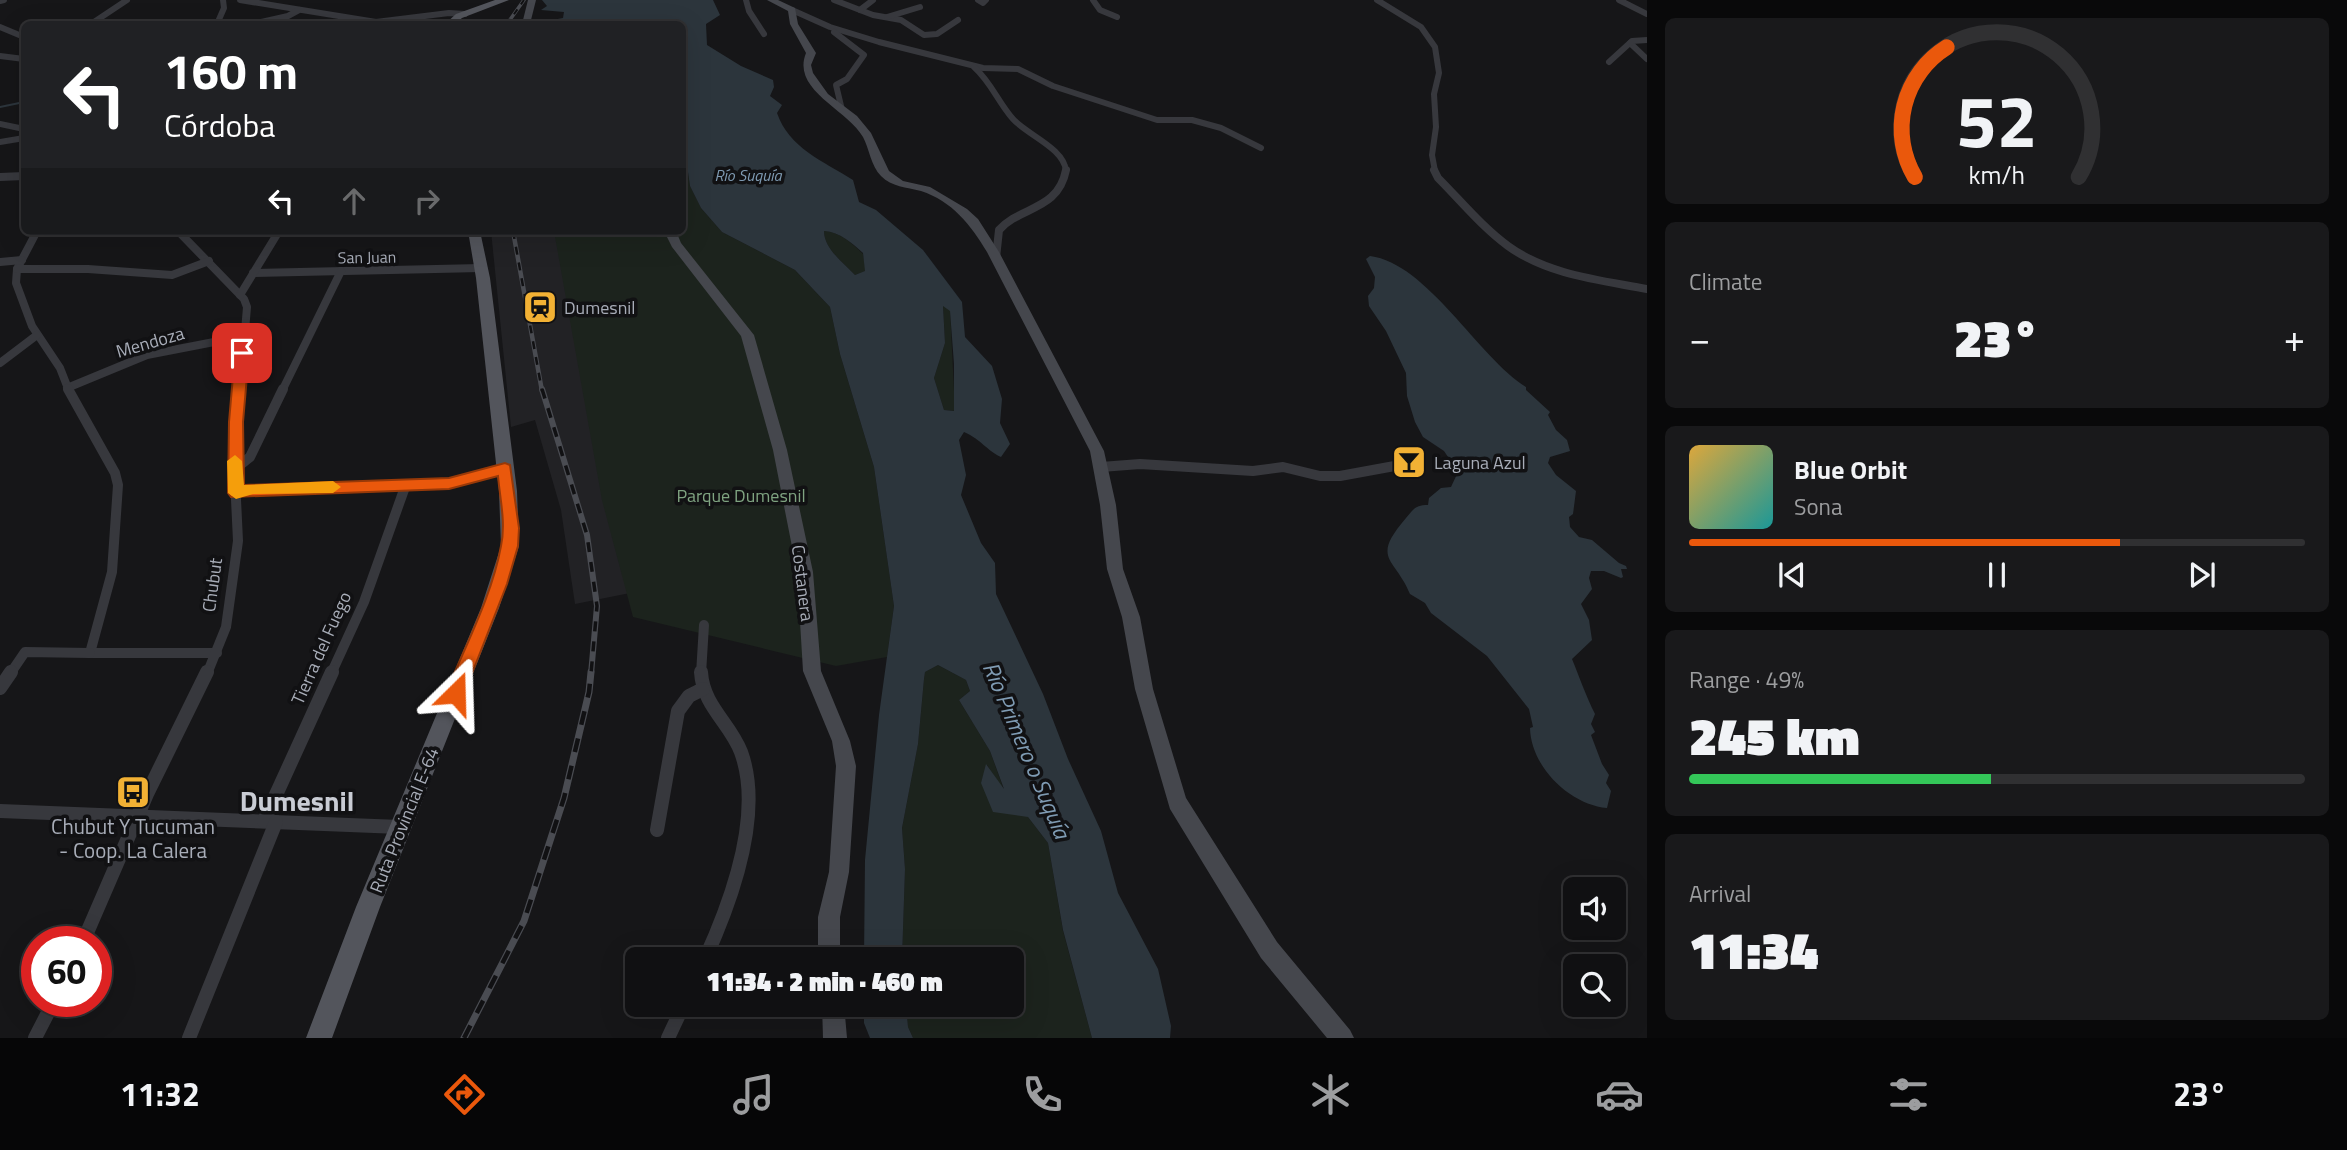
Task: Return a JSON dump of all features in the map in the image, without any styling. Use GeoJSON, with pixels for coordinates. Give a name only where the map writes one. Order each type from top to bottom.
{"type":"FeatureCollection","features":[{"type":"Feature","properties":{"kind":"main road"},"geometry":{"type":"LineString","coordinates":[[453,21],[504,0]]}},
{"type":"Feature","properties":{"kind":"main road","name":"Ruta Provincial E-64"},"geometry":{"type":"LineString","coordinates":[[319,1038],[506,562],[511,528],[481,268],[475,235]]}},
{"type":"Feature","properties":{"kind":"street"},"geometry":{"type":"LineString","coordinates":[[96,21],[127,0]]}},
{"type":"Feature","properties":{"kind":"street"},"geometry":{"type":"LineString","coordinates":[[218,21],[224,8],[223,0]]}},
{"type":"Feature","properties":{"kind":"street"},"geometry":{"type":"LineString","coordinates":[[240,0],[375,21]]}},
{"type":"Feature","properties":{"kind":"street"},"geometry":{"type":"LineString","coordinates":[[527,21],[532,0]]}},
{"type":"Feature","properties":{"kind":"street"},"geometry":{"type":"LineString","coordinates":[[746,0],[749,11],[764,34]]}},
{"type":"Feature","properties":{"kind":"street"},"geometry":{"type":"LineString","coordinates":[[771,0],[830,27],[879,42],[972,65],[1017,69],[1053,86],[1157,120],[1192,120],[1222,128],[1261,148]]}},
{"type":"Feature","properties":{"kind":"street"},"geometry":{"type":"LineString","coordinates":[[834,0],[884,18],[901,20],[929,36],[937,34],[958,20]]}},
{"type":"Feature","properties":{"kind":"street"},"geometry":{"type":"LineString","coordinates":[[860,10],[873,0]]}},
{"type":"Feature","properties":{"kind":"street"},"geometry":{"type":"LineString","coordinates":[[978,0],[983,3],[986,0]]}},
{"type":"Feature","properties":{"kind":"street"},"geometry":{"type":"LineString","coordinates":[[1093,0],[1100,10],[1117,17]]}},
{"type":"Feature","properties":{"kind":"street"},"geometry":{"type":"LineString","coordinates":[[1377,0],[1419,24],[1438,51],[1439,75],[1434,95],[1437,123],[1431,158],[1431,165],[1438,178],[1506,244],[1524,255],[1579,275],[1647,289]]}},
{"type":"Feature","properties":{"kind":"street"},"geometry":{"type":"LineString","coordinates":[[1619,0],[1647,13]]}},
{"type":"Feature","properties":{"kind":"street"},"geometry":{"type":"LineString","coordinates":[[884,18],[920,7]]}},
{"type":"Feature","properties":{"kind":"street"},"geometry":{"type":"LineString","coordinates":[[266,21],[288,16],[299,10]]}},
{"type":"Feature","properties":{"kind":"street"},"geometry":{"type":"LineString","coordinates":[[792,10],[794,24],[811,53],[806,69],[825,96],[867,135],[884,173],[900,184],[926,189],[970,216],[996,258],[1069,400],[1093,440],[1101,467],[1115,569],[1131,617],[1144,689],[1177,802],[1269,950],[1342,1038]]}},
{"type":"Feature","properties":{"kind":"street"},"geometry":{"type":"LineString","coordinates":[[389,21],[441,14],[465,14]]}},
{"type":"Feature","properties":{"kind":"street"},"geometry":{"type":"LineString","coordinates":[[0,27],[21,36]]}},
{"type":"Feature","properties":{"kind":"street"},"geometry":{"type":"LineString","coordinates":[[830,27],[864,55],[847,79],[836,85],[842,110]]}},
{"type":"Feature","properties":{"kind":"street"},"geometry":{"type":"LineString","coordinates":[[1609,62],[1630,43],[1647,40]]}},
{"type":"Feature","properties":{"kind":"street"},"geometry":{"type":"LineString","coordinates":[[1630,43],[1647,59]]}},
{"type":"Feature","properties":{"kind":"street"},"geometry":{"type":"LineString","coordinates":[[0,56],[21,59]]}},
{"type":"Feature","properties":{"kind":"street"},"geometry":{"type":"LineString","coordinates":[[972,65],[988,80],[1013,119],[1062,159],[1066,168],[1062,182],[1046,200],[1034,210],[1001,227],[996,234],[996,258]]}},
{"type":"Feature","properties":{"kind":"street"},"geometry":{"type":"LineString","coordinates":[[0,124],[21,128]]}},
{"type":"Feature","properties":{"kind":"street"},"geometry":{"type":"LineString","coordinates":[[0,142],[21,138]]}},
{"type":"Feature","properties":{"kind":"street"},"geometry":{"type":"LineString","coordinates":[[0,177],[21,176]]}},
{"type":"Feature","properties":{"kind":"street"},"geometry":{"type":"LineString","coordinates":[[35,235],[20,265],[16,283],[37,335],[60,369],[67,388],[115,473],[118,485],[112,572],[90,653]]}},
{"type":"Feature","properties":{"kind":"street"},"geometry":{"type":"LineString","coordinates":[[182,235],[240,295],[277,235]]}},
{"type":"Feature","properties":{"kind":"street","name":"Costanera"},"geometry":{"type":"LineString","coordinates":[[672,235],[747,335],[777,438],[805,572],[812,671],[841,741],[846,766],[839,872],[829,917],[829,947]]}},
{"type":"Feature","properties":{"kind":"street"},"geometry":{"type":"LineString","coordinates":[[0,262],[173,275],[209,261]]}},
{"type":"Feature","properties":{"kind":"street","name":"San Juan"},"geometry":{"type":"LineString","coordinates":[[253,273],[481,268]]}},
{"type":"Feature","properties":{"kind":"street"},"geometry":{"type":"LineString","coordinates":[[235,469],[250,457],[260,439],[341,271]]}},
{"type":"Feature","properties":{"kind":"street","name":"Chubut"},"geometry":{"type":"LineString","coordinates":[[90,926],[217,653],[226,627],[238,541],[235,469],[240,370],[247,307],[240,295]]}},
{"type":"Feature","properties":{"kind":"street"},"geometry":{"type":"LineString","coordinates":[[0,363],[37,335]]}},
{"type":"Feature","properties":{"kind":"street","name":"Mendoza"},"geometry":{"type":"LineString","coordinates":[[67,388],[147,355],[245,336]]}},
{"type":"Feature","properties":{"kind":"street"},"geometry":{"type":"LineString","coordinates":[[1101,467],[1140,464],[1253,471],[1283,467],[1320,476],[1340,476],[1401,465]]}},
{"type":"Feature","properties":{"kind":"street"},"geometry":{"type":"LineString","coordinates":[[236,493],[253,489],[405,487],[449,483],[505,469]]}},
{"type":"Feature","properties":{"kind":"street","name":"Tierra del Fuego"},"geometry":{"type":"LineString","coordinates":[[189,1038],[270,822],[364,602],[405,487]]}},
{"type":"Feature","properties":{"kind":"street"},"geometry":{"type":"LineString","coordinates":[[704,625],[703,689],[740,750],[749,788],[745,835],[726,909],[710,947]]}},
{"type":"Feature","properties":{"kind":"street"},"geometry":{"type":"LineString","coordinates":[[0,688],[25,652],[217,653]]}},
{"type":"Feature","properties":{"kind":"street"},"geometry":{"type":"LineString","coordinates":[[657,830],[678,711],[689,696],[703,689]]}},
{"type":"Feature","properties":{"kind":"street"},"geometry":{"type":"LineString","coordinates":[[0,811],[400,827]]}},
{"type":"Feature","properties":{"kind":"street"},"geometry":{"type":"LineString","coordinates":[[35,1038],[46,1017]]}},
{"type":"Feature","properties":{"kind":"street"},"geometry":{"type":"LineString","coordinates":[[668,1038],[678,1017]]}},
{"type":"Feature","properties":{"kind":"street"},"geometry":{"type":"LineString","coordinates":[[834,1017],[835,1038]]}},
{"type":"Feature","properties":{"kind":"shaded area"},"geometry":{"type":"Polygon","coordinates":[[[491,235],[662,235],[770,565],[575,604],[561,510],[535,420],[511,427],[491,235]]]}},
{"type":"Feature","properties":{"kind":"green space","name":"Parque Dumesnil"},"geometry":{"type":"Polygon","coordinates":[[[686,164],[690,186],[701,208],[722,232],[795,270],[830,307],[840,354],[874,467],[894,606],[887,657],[836,666],[633,617],[602,500],[555,235],[686,235],[686,164]]]}},
{"type":"Feature","properties":{"kind":"green space"},"geometry":{"type":"Polygon","coordinates":[[[824,231],[840,236],[859,250],[863,254],[866,271],[855,275],[840,261],[827,244],[824,231]]]}},
{"type":"Feature","properties":{"kind":"green space"},"geometry":{"type":"Polygon","coordinates":[[[943,305],[950,310],[955,411],[944,410],[934,378],[945,343],[943,305]]]}},
{"type":"Feature","properties":{"kind":"green space"},"geometry":{"type":"Polygon","coordinates":[[[938,665],[966,680],[970,691],[959,700],[990,751],[1005,793],[987,765],[981,783],[1028,817],[1048,843],[1063,931],[1092,1038],[913,1038],[907,1017],[1024,1017],[1024,947],[902,947],[905,869],[902,828],[918,744],[925,672],[938,665]]]}},
{"type":"Feature","properties":{"kind":"water","name":"Río Suquía"},"geometry":{"type":"Polygon","coordinates":[[[542,0],[713,0],[720,15],[706,24],[707,45],[741,66],[773,80],[774,87],[770,96],[782,105],[777,113],[790,136],[808,152],[853,180],[859,202],[876,210],[923,250],[962,302],[965,337],[992,366],[1002,399],[1000,423],[1010,444],[1001,457],[964,432],[959,440],[966,475],[961,495],[981,543],[995,563],[996,594],[1043,694],[1068,759],[1101,831],[1118,893],[1158,969],[1171,1026],[1170,1038],[1092,1038],[1063,930],[1048,843],[1028,817],[993,812],[981,783],[986,764],[1004,789],[990,751],[959,700],[970,691],[966,680],[938,665],[925,672],[918,744],[902,828],[905,869],[902,947],[864,947],[865,860],[879,715],[894,606],[874,467],[840,354],[830,307],[795,270],[722,232],[701,208],[690,186],[686,164],[686,21],[547,21],[563,18],[564,12],[541,10],[547,6],[542,0]],[[824,231],[827,244],[840,261],[855,275],[865,271],[863,253],[840,236],[824,231]],[[943,306],[945,343],[934,378],[944,410],[954,411],[950,311],[943,306]]]}},
{"type":"Feature","properties":{"kind":"water","name":"Laguna Azul"},"geometry":{"type":"Polygon","coordinates":[[[1370,256],[1391,262],[1412,275],[1550,412],[1548,415],[1556,430],[1567,440],[1570,451],[1550,457],[1548,463],[1556,475],[1576,491],[1573,514],[1569,517],[1570,527],[1579,537],[1592,540],[1626,566],[1627,569],[1621,569],[1621,578],[1604,571],[1591,571],[1589,578],[1592,589],[1581,604],[1589,620],[1592,640],[1572,659],[1595,714],[1591,724],[1595,732],[1591,735],[1609,775],[1606,783],[1611,791],[1607,808],[1580,800],[1555,782],[1537,757],[1532,743],[1530,728],[1533,727],[1529,709],[1487,656],[1431,613],[1425,603],[1410,594],[1389,558],[1389,542],[1406,518],[1417,507],[1428,505],[1429,498],[1441,488],[1451,487],[1458,472],[1444,451],[1423,437],[1415,422],[1407,396],[1406,373],[1386,331],[1369,306],[1368,296],[1374,288],[1375,277],[1366,259],[1370,256]]]}},
{"type":"Feature","properties":{"kind":"water"},"geometry":{"type":"Polygon","coordinates":[[[864,1017],[907,1017],[913,1038],[870,1038],[864,1017]]]}},
{"type":"Feature","properties":{"kind":"waterway"},"geometry":{"type":"LineString","coordinates":[[0,107],[21,103]]}},
{"type":"Feature","properties":{"kind":"railway"},"geometry":{"type":"LineString","coordinates":[[509,21],[524,0]]}},
{"type":"Feature","properties":{"kind":"railway"},"geometry":{"type":"LineString","coordinates":[[514,235],[542,391]]}},
{"type":"Feature","properties":{"kind":"railway"},"geometry":{"type":"LineString","coordinates":[[542,389],[587,535],[597,606],[591,674]]}},
{"type":"Feature","properties":{"kind":"railway"},"geometry":{"type":"LineString","coordinates":[[464,1038],[524,921],[564,798],[589,692],[591,672]]}},
{"type":"Feature","properties":{"kind":"slow traffic"},"geometry":{"type":"LineString","coordinates":[[235,461],[236,493],[253,489],[333,487]]}},
{"type":"Feature","properties":{"kind":"place","name":"Dumesnil"},"geometry":{"type":"Point","coordinates":[540,307]}},
{"type":"Feature","properties":{"kind":"place","name":"Laguna Azul"},"geometry":{"type":"Point","coordinates":[1409,462]}},
{"type":"Feature","properties":{"kind":"place","name":"Chubut Y Tucuman - Coop. La Calera"},"geometry":{"type":"Point","coordinates":[133,792]}},
{"type":"Feature","properties":{"kind":"district","name":"Dumesnil"},"geometry":{"type":"Point","coordinates":[297,800]}},
{"type":"Feature","properties":{"kind":"route"},"geometry":{"type":"LineString","coordinates":[[242,353],[234,458],[236,493],[253,489],[405,487],[449,483],[505,469],[511,528],[510,546],[499,584],[456,693]]}},
{"type":"Feature","properties":{"kind":"water label","name":"Río Primero o Suquía"},"geometry":{"type":"Point","coordinates":[1027,750]}}]}
